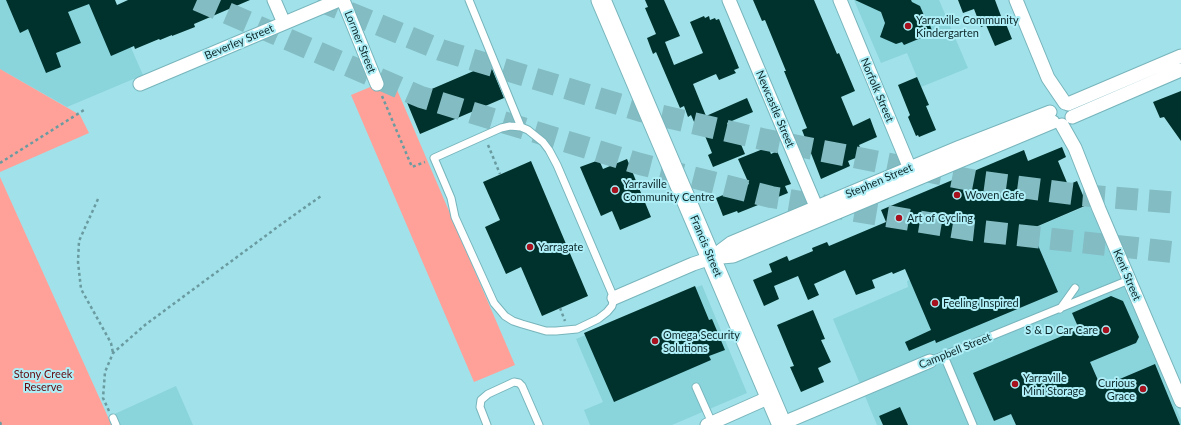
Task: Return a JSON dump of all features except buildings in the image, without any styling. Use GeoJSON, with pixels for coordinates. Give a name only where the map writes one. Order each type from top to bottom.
{"type":"FeatureCollection","features":[{"type":"Feature","properties":{"kind":"main road","name":"Francis Street"},"geometry":{"type":"LineString","coordinates":[[601,0],[782,424]]}},
{"type":"Feature","properties":{"kind":"street"},"geometry":{"type":"LineString","coordinates":[[274,0],[284,23]]}},
{"type":"Feature","properties":{"kind":"street","name":"Beverley Street"},"geometry":{"type":"LineString","coordinates":[[140,84],[338,0]]}},
{"type":"Feature","properties":{"kind":"street","name":"Lormer Street"},"geometry":{"type":"LineString","coordinates":[[343,0],[377,84]]}},
{"type":"Feature","properties":{"kind":"street","name":"Newcastle Street"},"geometry":{"type":"LineString","coordinates":[[729,0],[819,213]]}},
{"type":"Feature","properties":{"kind":"street","name":"Norfolk Street"},"geometry":{"type":"LineString","coordinates":[[840,0],[912,174]]}},
{"type":"Feature","properties":{"kind":"street","name":"Kent Street"},"geometry":{"type":"LineString","coordinates":[[1016,0],[1129,280],[1181,401]]}},
{"type":"Feature","properties":{"kind":"street","name":"Stephen Street"},"geometry":{"type":"LineString","coordinates":[[1062,114],[1181,56]]}},
{"type":"Feature","properties":{"kind":"street","name":"Stephen Street"},"geometry":{"type":"LineString","coordinates":[[614,298],[711,258],[731,243],[819,213],[1062,114],[1181,70]]}},
{"type":"Feature","properties":{"kind":"street","name":"Campbell Street"},"geometry":{"type":"LineString","coordinates":[[782,424],[930,361]]}},
{"type":"Feature","properties":{"kind":"street"},"geometry":{"type":"LineString","coordinates":[[709,424],[770,397]]}},
{"type":"Feature","properties":{"kind":"lane"},"geometry":{"type":"LineString","coordinates":[[469,0],[521,127]]}},
{"type":"Feature","properties":{"kind":"lane"},"geometry":{"type":"LineString","coordinates":[[510,126],[521,127],[536,135],[549,150],[557,165],[614,298],[612,306],[598,319],[586,326],[570,331],[556,332],[534,328],[513,321],[505,316],[489,295],[455,217],[451,198],[434,158],[484,136],[510,126]]}},
{"type":"Feature","properties":{"kind":"lane","name":"Campbell Street"},"geometry":{"type":"LineString","coordinates":[[930,361],[1129,280]]}},
{"type":"Feature","properties":{"kind":"lane"},"geometry":{"type":"LineString","coordinates":[[1060,308],[1075,288]]}},
{"type":"Feature","properties":{"kind":"lane"},"geometry":{"type":"LineString","coordinates":[[944,356],[973,425]]}},
{"type":"Feature","properties":{"kind":"lane"},"geometry":{"type":"LineString","coordinates":[[487,425],[480,407],[481,400],[488,394],[514,382],[519,383],[522,386],[539,425]]}},
{"type":"Feature","properties":{"kind":"lane"},"geometry":{"type":"LineString","coordinates":[[696,387],[709,424]]}},
{"type":"Feature","properties":{"kind":"path"},"geometry":{"type":"LineString","coordinates":[[377,84],[412,167],[434,158]]}},
{"type":"Feature","properties":{"kind":"path"},"geometry":{"type":"LineString","coordinates":[[0,163],[84,110]]}},
{"type":"Feature","properties":{"kind":"path"},"geometry":{"type":"LineString","coordinates":[[484,136],[500,174]]}},
{"type":"Feature","properties":{"kind":"path"},"geometry":{"type":"LineString","coordinates":[[114,422],[103,398],[105,372],[113,353],[144,325],[321,196]]}},
{"type":"Feature","properties":{"kind":"path"},"geometry":{"type":"LineString","coordinates":[[98,199],[79,241],[78,262],[81,289],[111,343],[113,353]]}},
{"type":"Feature","properties":{"kind":"shaded area"},"geometry":{"type":"Polygon","coordinates":[[[0,0],[110,0],[143,75],[67,107],[0,69],[0,0]]]}},
{"type":"Feature","properties":{"kind":"shaded area","name":"Yarraville Community Kindergarten"},"geometry":{"type":"Polygon","coordinates":[[[854,0],[939,0],[968,68],[921,87],[907,53],[881,63],[854,0]]]}},
{"type":"Feature","properties":{"kind":"shaded area"},"geometry":{"type":"Polygon","coordinates":[[[1089,205],[1181,420],[1181,425],[877,425],[833,319],[908,287],[907,281],[1089,205]]]}},
{"type":"Feature","properties":{"kind":"shaded area"},"geometry":{"type":"Polygon","coordinates":[[[702,285],[747,393],[672,425],[590,425],[584,410],[603,402],[576,339],[702,285]]]}},
{"type":"Feature","properties":{"kind":"shaded area"},"geometry":{"type":"Polygon","coordinates":[[[176,386],[193,425],[111,425],[108,417],[176,386]]]}},
{"type":"Feature","properties":{"kind":"green space"},"geometry":{"type":"Polygon","coordinates":[[[0,69],[80,115],[89,133],[0,172],[0,69]]]}},
{"type":"Feature","properties":{"kind":"green space"},"geometry":{"type":"Polygon","coordinates":[[[392,78],[515,365],[474,382],[351,95],[392,78]]]}},
{"type":"Feature","properties":{"kind":"green space","name":"Stony Creek Reserve"},"geometry":{"type":"Polygon","coordinates":[[[0,177],[108,417],[111,425],[0,425],[0,177]]]}},
{"type":"Feature","properties":{"kind":"tunnel"},"geometry":{"type":"LineString","coordinates":[[197,0],[421,97],[640,164],[771,197],[971,230],[1181,253]]}},
{"type":"Feature","properties":{"kind":"tunnel"},"geometry":{"type":"LineString","coordinates":[[318,0],[441,50],[641,111],[762,139],[976,181],[1080,195],[1181,203]]}},
{"type":"Feature","properties":{"kind":"place","name":"Yarraville Community Kindergarten"},"geometry":{"type":"Point","coordinates":[908,26]}},
{"type":"Feature","properties":{"kind":"place","name":"Yarraville Community Centre"},"geometry":{"type":"Point","coordinates":[615,190]}},
{"type":"Feature","properties":{"kind":"place","name":"Woven Cafe"},"geometry":{"type":"Point","coordinates":[957,195]}},
{"type":"Feature","properties":{"kind":"place","name":"Art of Cycling"},"geometry":{"type":"Point","coordinates":[899,218]}},
{"type":"Feature","properties":{"kind":"place","name":"Yarragate"},"geometry":{"type":"Point","coordinates":[530,247]}},
{"type":"Feature","properties":{"kind":"place","name":"Feeling Inspired"},"geometry":{"type":"Point","coordinates":[935,303]}},
{"type":"Feature","properties":{"kind":"place","name":"S & D Car Care"},"geometry":{"type":"Point","coordinates":[1106,330]}},
{"type":"Feature","properties":{"kind":"place","name":"Omega Security Solutions"},"geometry":{"type":"Point","coordinates":[655,341]}},
{"type":"Feature","properties":{"kind":"place","name":"Yarraville Mini Storage"},"geometry":{"type":"Point","coordinates":[1015,384]}},
{"type":"Feature","properties":{"kind":"place","name":"Curious Grace"},"geometry":{"type":"Point","coordinates":[1143,389]}}]}
